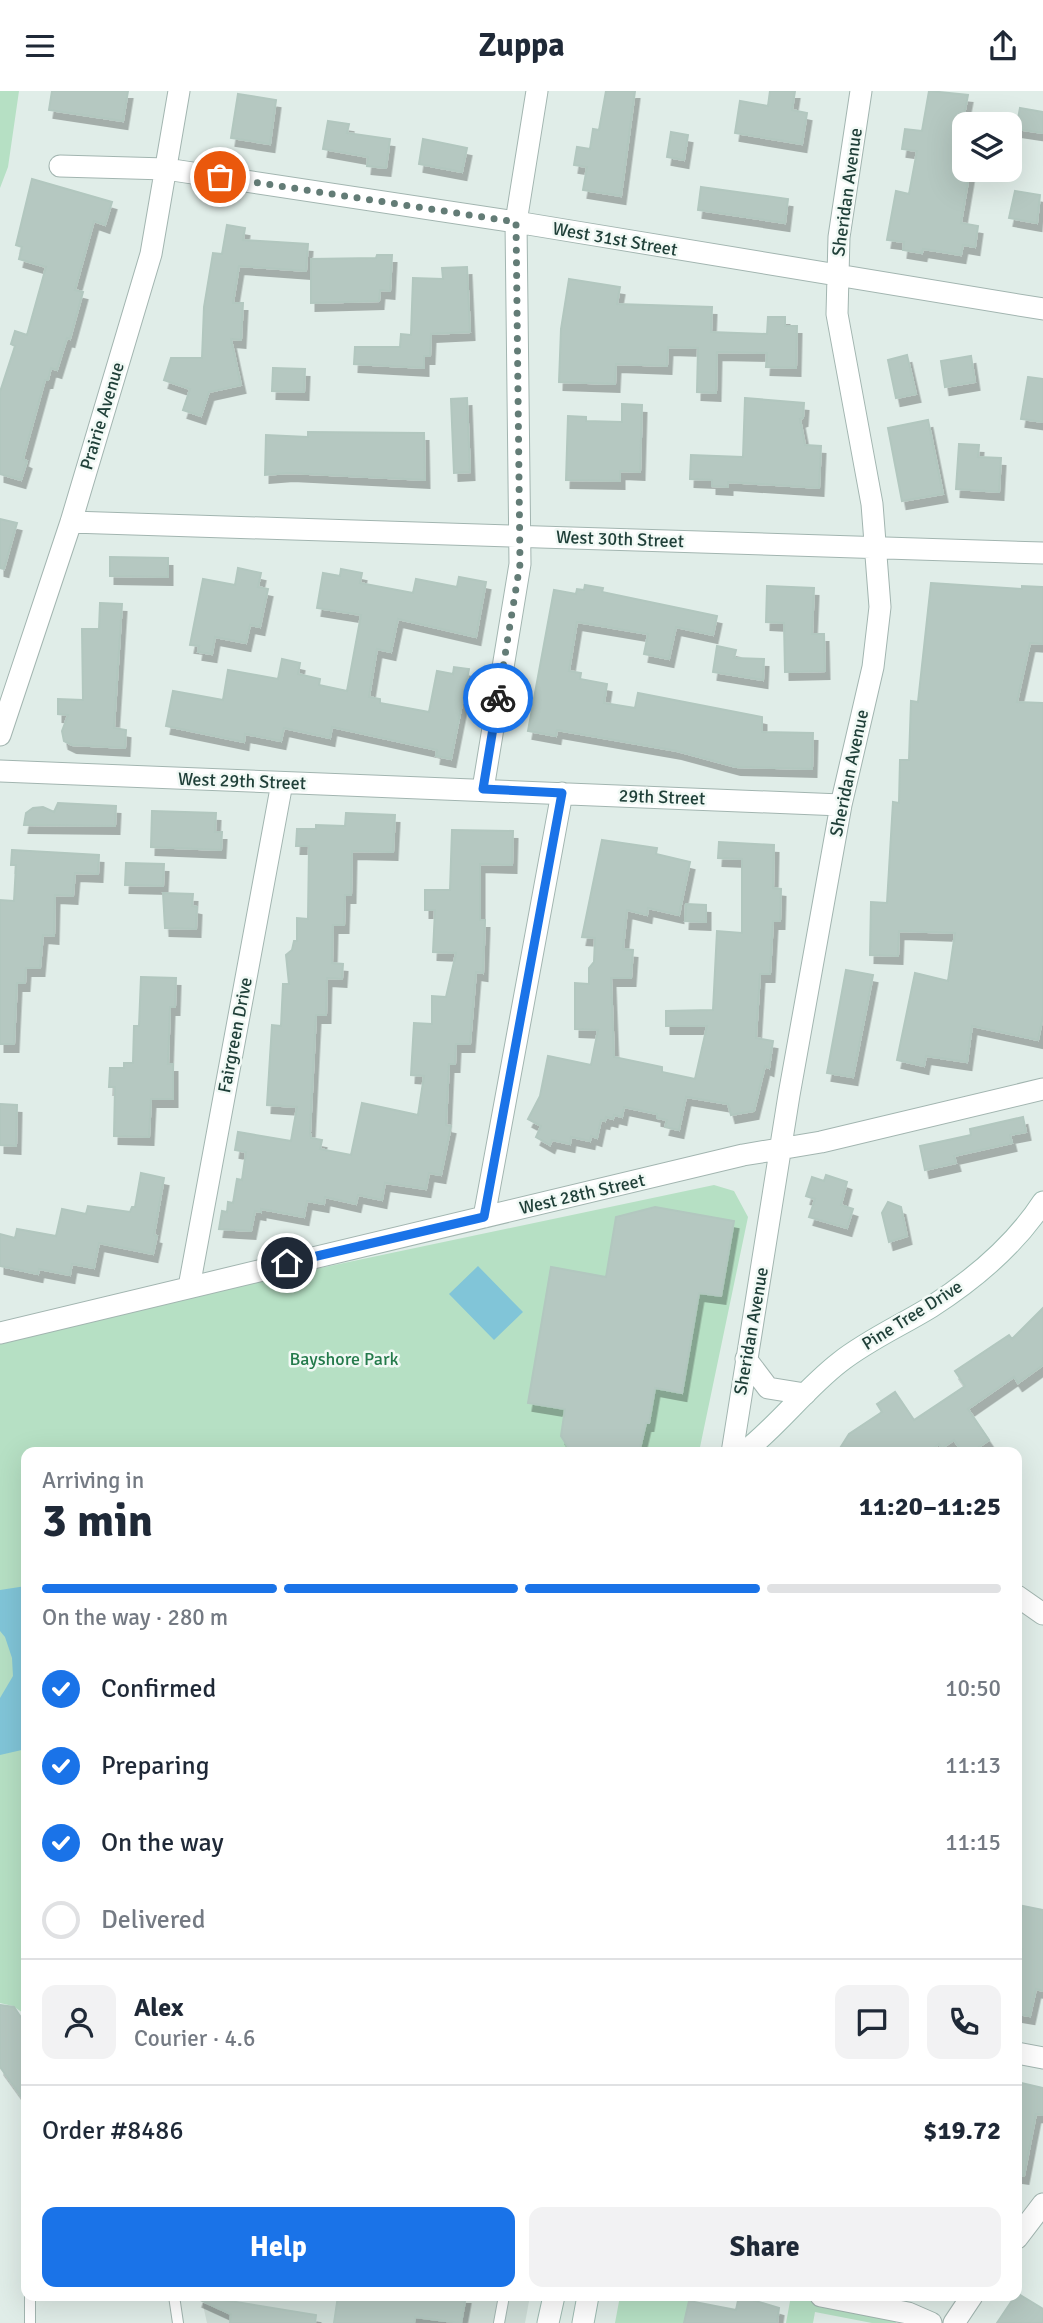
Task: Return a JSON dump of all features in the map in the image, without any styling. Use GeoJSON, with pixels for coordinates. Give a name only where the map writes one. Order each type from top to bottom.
{"type":"FeatureCollection","features":[{"type":"Feature","properties":{"kind":"street","name":"Prairie Avenue"},"geometry":{"type":"LineString","coordinates":[[0,735],[71,522],[151,254],[179,91]]}},
{"type":"Feature","properties":{"kind":"street"},"geometry":{"type":"LineString","coordinates":[[483,789],[520,564],[516,222],[537,91]]}},
{"type":"Feature","properties":{"kind":"street","name":"Sheridan Avenue"},"geometry":{"type":"LineString","coordinates":[[733,1447],[780,1149],[841,805],[873,667],[880,607],[877,548],[837,314],[836,277],[861,91]]}},
{"type":"Feature","properties":{"kind":"street","name":"West 31st Street"},"geometry":{"type":"LineString","coordinates":[[60,166],[166,169],[516,222],[836,277],[1043,309]]}},
{"type":"Feature","properties":{"kind":"street","name":"West 30th Street"},"geometry":{"type":"LineString","coordinates":[[71,522],[1043,553]]}},
{"type":"Feature","properties":{"kind":"street","name":"West 29th Street"},"geometry":{"type":"LineString","coordinates":[[0,771],[483,789]]}},
{"type":"Feature","properties":{"kind":"street","name":"Fairgreen Drive"},"geometry":{"type":"LineString","coordinates":[[188,1287],[282,783]]}},
{"type":"Feature","properties":{"kind":"street","name":"29th Street"},"geometry":{"type":"LineString","coordinates":[[483,789],[841,805]]}},
{"type":"Feature","properties":{"kind":"street"},"geometry":{"type":"LineString","coordinates":[[484,1217],[562,793]]}},
{"type":"Feature","properties":{"kind":"street","name":"West 28th Street"},"geometry":{"type":"LineString","coordinates":[[0,1333],[743,1155],[1043,1090]]}},
{"type":"Feature","properties":{"kind":"street","name":"Pine Tree Drive"},"geometry":{"type":"LineString","coordinates":[[750,1447],[778,1425],[805,1394],[857,1350],[962,1285],[1007,1246],[1041,1208]]}},
{"type":"Feature","properties":{"kind":"street"},"geometry":{"type":"LineString","coordinates":[[746,1359],[768,1388],[805,1394]]}},
{"type":"Feature","properties":{"kind":"street","name":"Pine Tree Drive"},"geometry":{"type":"LineString","coordinates":[[770,1447],[778,1425]]}},
{"type":"Feature","properties":{"kind":"street"},"geometry":{"type":"LineString","coordinates":[[1022,1599],[1043,1614]]}},
{"type":"Feature","properties":{"kind":"street"},"geometry":{"type":"LineString","coordinates":[[1022,2054],[1043,2058]]}},
{"type":"Feature","properties":{"kind":"street"},"geometry":{"type":"LineString","coordinates":[[1022,2231],[1043,2204]]}},
{"type":"Feature","properties":{"kind":"street"},"geometry":{"type":"LineString","coordinates":[[548,2323],[553,2301]]}},
{"type":"Feature","properties":{"kind":"street"},"geometry":{"type":"LineString","coordinates":[[583,2323],[587,2301]]}},
{"type":"Feature","properties":{"kind":"street"},"geometry":{"type":"LineString","coordinates":[[841,2301],[931,2323]]}},
{"type":"Feature","properties":{"kind":"street"},"geometry":{"type":"LineString","coordinates":[[954,2323],[969,2301]]}},
{"type":"Feature","properties":{"kind":"lane"},"geometry":{"type":"LineString","coordinates":[[30,2301],[30,2323]]}},
{"type":"Feature","properties":{"kind":"lane"},"geometry":{"type":"LineString","coordinates":[[175,2301],[178,2323]]}},
{"type":"Feature","properties":{"kind":"lane"},"geometry":{"type":"LineString","coordinates":[[499,2323],[503,2301]]}},
{"type":"Feature","properties":{"kind":"shaded area"},"geometry":{"type":"Polygon","coordinates":[[[202,2301],[529,2301],[525,2323],[207,2323],[202,2301]]]}},
{"type":"Feature","properties":{"kind":"green space"},"geometry":{"type":"Polygon","coordinates":[[[0,91],[19,91],[8,167],[0,188],[0,91]]]}},
{"type":"Feature","properties":{"kind":"green space","name":"Bayshore Park"},"geometry":{"type":"Polygon","coordinates":[[[714,1185],[734,1191],[748,1217],[700,1447],[21,1447],[21,2012],[13,2006],[0,2003],[0,1344],[192,1295],[714,1185]]]}},
{"type":"Feature","properties":{"kind":"green space"},"geometry":{"type":"Polygon","coordinates":[[[619,2301],[689,2301],[684,2323],[615,2323],[619,2301]]]}},
{"type":"Feature","properties":{"kind":"green space"},"geometry":{"type":"Polygon","coordinates":[[[790,2301],[816,2301],[894,2317],[896,2323],[872,2323],[815,2312],[813,2323],[786,2323],[790,2301]]]}},
{"type":"Feature","properties":{"kind":"water"},"geometry":{"type":"Polygon","coordinates":[[[478,1266],[523,1312],[494,1340],[449,1294],[478,1266]]]}},
{"type":"Feature","properties":{"kind":"water"},"geometry":{"type":"Polygon","coordinates":[[[21,1587],[21,1750],[0,1755],[0,1698],[13,1676],[12,1658],[5,1637],[0,1631],[0,1590],[21,1587]]]}},
{"type":"Feature","properties":{"kind":"building"},"geometry":{"type":"Polygon","coordinates":[[[52,91],[128,91],[123,121],[49,110],[52,91]]]}},
{"type":"Feature","properties":{"kind":"building"},"geometry":{"type":"Polygon","coordinates":[[[606,91],[635,91],[621,196],[583,190],[587,167],[574,165],[577,147],[590,149],[593,129],[599,130],[606,91]]]}},
{"type":"Feature","properties":{"kind":"building"},"geometry":{"type":"Polygon","coordinates":[[[770,91],[795,91],[792,110],[807,113],[802,144],[735,133],[740,101],[768,106],[770,91]]]}},
{"type":"Feature","properties":{"kind":"building"},"geometry":{"type":"Polygon","coordinates":[[[929,91],[968,95],[965,112],[952,112],[952,182],[968,182],[961,223],[978,226],[975,247],[963,245],[961,255],[923,249],[922,253],[903,250],[904,242],[887,240],[896,191],[909,194],[917,151],[902,149],[905,129],[922,131],[929,91]]]}},
{"type":"Feature","properties":{"kind":"building"},"geometry":{"type":"Polygon","coordinates":[[[238,94],[276,100],[270,144],[231,138],[238,94]]]}},
{"type":"Feature","properties":{"kind":"building"},"geometry":{"type":"Polygon","coordinates":[[[1020,108],[1043,112],[1043,133],[1022,130],[1022,112],[1019,112],[1020,108]]]}},
{"type":"Feature","properties":{"kind":"building"},"geometry":{"type":"Polygon","coordinates":[[[328,121],[349,124],[347,133],[390,139],[386,168],[367,166],[368,157],[323,149],[328,121]]]}},
{"type":"Feature","properties":{"kind":"building"},"geometry":{"type":"Polygon","coordinates":[[[671,132],[688,135],[684,160],[667,157],[671,132]]]}},
{"type":"Feature","properties":{"kind":"building"},"geometry":{"type":"Polygon","coordinates":[[[423,139],[467,148],[462,172],[419,164],[423,139]]]}},
{"type":"Feature","properties":{"kind":"building"},"geometry":{"type":"Polygon","coordinates":[[[32,179],[112,202],[105,225],[94,221],[75,290],[83,292],[70,339],[67,338],[57,370],[51,368],[48,380],[45,380],[23,459],[27,461],[21,480],[0,474],[0,392],[15,346],[11,344],[15,331],[27,335],[46,267],[19,259],[22,247],[16,245],[32,179]]]}},
{"type":"Feature","properties":{"kind":"building"},"geometry":{"type":"Polygon","coordinates":[[[701,187],[788,199],[785,223],[698,210],[701,187]]]}},
{"type":"Feature","properties":{"kind":"building"},"geometry":{"type":"Polygon","coordinates":[[[1015,191],[1040,195],[1037,223],[1009,218],[1015,191]]]}},
{"type":"Feature","properties":{"kind":"building"},"geometry":{"type":"Polygon","coordinates":[[[227,225],[245,228],[243,240],[308,244],[306,271],[239,266],[233,303],[243,303],[241,340],[231,339],[241,385],[209,392],[201,416],[183,410],[190,389],[164,380],[171,358],[202,358],[204,307],[213,253],[222,254],[227,225]]]}},
{"type":"Feature","properties":{"kind":"building"},"geometry":{"type":"Polygon","coordinates":[[[377,255],[392,255],[390,291],[380,290],[379,301],[311,303],[311,259],[376,258],[377,255]]]}},
{"type":"Feature","properties":{"kind":"building"},"geometry":{"type":"Polygon","coordinates":[[[467,267],[470,332],[431,334],[430,356],[424,356],[424,368],[354,364],[355,347],[400,347],[401,334],[411,335],[413,278],[443,279],[442,268],[467,267]]]}},
{"type":"Feature","properties":{"kind":"building"},"geometry":{"type":"Polygon","coordinates":[[[569,279],[620,287],[617,304],[712,307],[711,332],[767,334],[768,317],[785,317],[785,326],[797,326],[796,368],[766,367],[767,353],[717,352],[716,393],[697,392],[698,348],[668,347],[667,366],[616,364],[615,384],[559,382],[561,329],[569,279]]]}},
{"type":"Feature","properties":{"kind":"building"},"geometry":{"type":"Polygon","coordinates":[[[907,355],[916,394],[896,398],[888,360],[907,355]]]}},
{"type":"Feature","properties":{"kind":"building"},"geometry":{"type":"Polygon","coordinates":[[[971,356],[975,382],[945,387],[941,361],[971,356]]]}},
{"type":"Feature","properties":{"kind":"building"},"geometry":{"type":"Polygon","coordinates":[[[273,368],[305,369],[304,392],[272,391],[273,368]]]}},
{"type":"Feature","properties":{"kind":"building"},"geometry":{"type":"Polygon","coordinates":[[[1028,377],[1043,379],[1043,422],[1021,419],[1028,377]]]}},
{"type":"Feature","properties":{"kind":"building"},"geometry":{"type":"Polygon","coordinates":[[[467,398],[470,472],[454,473],[451,399],[467,398]]]}},
{"type":"Feature","properties":{"kind":"building"},"geometry":{"type":"Polygon","coordinates":[[[745,398],[804,403],[803,418],[800,419],[805,445],[821,446],[819,488],[728,482],[728,487],[712,486],[712,480],[690,479],[691,455],[743,457],[745,398]]]}},
{"type":"Feature","properties":{"kind":"building"},"geometry":{"type":"Polygon","coordinates":[[[622,404],[642,405],[640,472],[620,471],[620,481],[566,480],[568,416],[586,417],[586,421],[622,422],[622,404]]]}},
{"type":"Feature","properties":{"kind":"building"},"geometry":{"type":"Polygon","coordinates":[[[928,420],[943,494],[902,501],[888,428],[928,420]]]}},
{"type":"Feature","properties":{"kind":"building"},"geometry":{"type":"Polygon","coordinates":[[[308,432],[424,433],[425,480],[289,473],[265,475],[266,435],[308,437],[308,432]]]}},
{"type":"Feature","properties":{"kind":"building"},"geometry":{"type":"Polygon","coordinates":[[[959,444],[979,445],[978,457],[1001,458],[999,492],[956,489],[959,444]]]}},
{"type":"Feature","properties":{"kind":"building"},"geometry":{"type":"Polygon","coordinates":[[[0,519],[17,523],[4,569],[0,568],[0,519]]]}},
{"type":"Feature","properties":{"kind":"building"},"geometry":{"type":"Polygon","coordinates":[[[110,557],[168,558],[168,577],[110,576],[110,557]]]}},
{"type":"Feature","properties":{"kind":"building"},"geometry":{"type":"Polygon","coordinates":[[[238,568],[261,573],[258,587],[268,589],[260,627],[250,625],[246,643],[215,637],[212,654],[198,652],[199,646],[190,645],[203,579],[235,585],[238,568]]]}},
{"type":"Feature","properties":{"kind":"building"},"geometry":{"type":"Polygon","coordinates":[[[341,569],[362,573],[360,583],[413,593],[416,579],[457,587],[459,577],[486,582],[476,637],[398,619],[391,652],[377,649],[369,697],[380,699],[380,703],[429,712],[437,671],[453,674],[454,667],[469,669],[451,759],[436,756],[437,750],[332,727],[330,738],[284,728],[281,741],[245,734],[244,742],[166,726],[173,691],[223,700],[228,670],[278,679],[282,659],[300,663],[298,674],[320,679],[319,685],[347,691],[361,615],[317,608],[323,573],[340,576],[341,569]]]}},
{"type":"Feature","properties":{"kind":"building"},"geometry":{"type":"Polygon","coordinates":[[[931,583],[1022,589],[1022,586],[1043,587],[1043,644],[1030,643],[1017,702],[1043,703],[1043,1016],[1038,1040],[972,1026],[967,1062],[926,1056],[924,1066],[897,1060],[915,973],[948,981],[955,933],[899,931],[898,956],[870,955],[871,902],[887,903],[893,802],[899,803],[900,760],[909,760],[911,701],[918,702],[931,583]]]}},
{"type":"Feature","properties":{"kind":"building"},"geometry":{"type":"Polygon","coordinates":[[[585,585],[603,588],[602,592],[717,616],[713,635],[676,627],[669,659],[644,654],[648,634],[577,622],[569,671],[581,673],[580,679],[607,684],[604,703],[635,708],[638,693],[762,717],[762,732],[813,733],[812,769],[736,767],[677,751],[557,730],[556,736],[528,731],[554,590],[576,594],[577,589],[584,590],[585,585]]]}},
{"type":"Feature","properties":{"kind":"building"},"geometry":{"type":"Polygon","coordinates":[[[767,586],[814,588],[812,634],[824,634],[825,671],[785,672],[784,623],[766,622],[767,586]]]}},
{"type":"Feature","properties":{"kind":"building"},"geometry":{"type":"Polygon","coordinates":[[[100,603],[122,604],[114,728],[126,730],[125,748],[72,745],[64,741],[62,731],[68,715],[58,714],[58,699],[83,700],[82,629],[99,629],[100,603]]]}},
{"type":"Feature","properties":{"kind":"building"},"geometry":{"type":"Polygon","coordinates":[[[717,646],[736,650],[734,658],[764,659],[763,680],[713,672],[717,646]]]}},
{"type":"Feature","properties":{"kind":"building"},"geometry":{"type":"Polygon","coordinates":[[[58,803],[116,806],[115,826],[24,825],[26,813],[33,808],[43,807],[54,812],[58,803]]]}},
{"type":"Feature","properties":{"kind":"building"},"geometry":{"type":"Polygon","coordinates":[[[152,811],[216,813],[215,832],[222,832],[221,850],[151,847],[152,811]]]}},
{"type":"Feature","properties":{"kind":"building"},"geometry":{"type":"Polygon","coordinates":[[[346,813],[395,815],[393,852],[352,851],[351,895],[345,895],[344,925],[333,925],[332,963],[343,964],[342,979],[327,978],[326,1015],[316,1015],[311,1138],[322,1140],[320,1149],[351,1155],[362,1103],[418,1115],[424,1076],[411,1075],[414,1023],[432,1024],[432,996],[446,997],[456,953],[433,952],[435,910],[425,910],[425,890],[450,890],[452,830],[513,831],[512,865],[480,864],[480,920],[485,920],[483,973],[476,972],[470,1044],[456,1044],[455,1064],[449,1064],[446,1125],[451,1126],[441,1175],[429,1173],[426,1189],[385,1183],[382,1200],[358,1195],[356,1204],[325,1197],[324,1204],[307,1201],[304,1217],[261,1209],[261,1212],[255,1211],[251,1231],[219,1229],[222,1211],[227,1212],[228,1202],[233,1203],[237,1179],[242,1180],[246,1152],[235,1150],[238,1132],[291,1141],[297,1107],[267,1105],[272,1025],[281,1026],[283,984],[289,984],[286,955],[292,950],[294,941],[297,941],[297,918],[308,919],[309,846],[296,846],[297,829],[316,829],[316,825],[345,826],[346,813]]]}},
{"type":"Feature","properties":{"kind":"building"},"geometry":{"type":"Polygon","coordinates":[[[602,840],[657,848],[656,854],[690,862],[679,915],[648,908],[647,915],[627,910],[623,949],[633,950],[631,978],[611,978],[614,1057],[662,1067],[662,1072],[695,1079],[707,1026],[666,1026],[666,1011],[713,1010],[717,931],[742,933],[742,859],[718,858],[719,842],[774,845],[773,888],[781,889],[780,921],[773,921],[770,974],[760,974],[756,1038],[773,1041],[769,1068],[765,1066],[754,1111],[731,1115],[728,1104],[686,1097],[679,1130],[665,1127],[667,1120],[657,1118],[657,1114],[624,1107],[622,1117],[614,1115],[613,1119],[606,1117],[605,1121],[601,1120],[597,1138],[591,1136],[590,1141],[571,1137],[570,1144],[552,1140],[550,1145],[536,1137],[541,1126],[528,1119],[540,1096],[548,1056],[591,1065],[598,1030],[575,1029],[575,983],[589,984],[589,968],[594,962],[595,938],[582,937],[602,840]]]}},
{"type":"Feature","properties":{"kind":"building"},"geometry":{"type":"Polygon","coordinates":[[[12,850],[99,855],[98,874],[75,873],[73,896],[55,895],[54,936],[43,935],[40,968],[26,968],[25,983],[17,983],[14,1044],[0,1044],[0,900],[14,901],[16,865],[11,865],[12,850]]]}},
{"type":"Feature","properties":{"kind":"building"},"geometry":{"type":"Polygon","coordinates":[[[126,863],[164,864],[163,886],[125,885],[126,863]]]}},
{"type":"Feature","properties":{"kind":"building"},"geometry":{"type":"Polygon","coordinates":[[[163,893],[193,894],[192,906],[197,907],[196,929],[165,928],[163,893]]]}},
{"type":"Feature","properties":{"kind":"building"},"geometry":{"type":"Polygon","coordinates":[[[686,904],[706,905],[706,922],[685,921],[686,904]]]}},
{"type":"Feature","properties":{"kind":"building"},"geometry":{"type":"Polygon","coordinates":[[[846,970],[873,975],[853,1077],[827,1073],[846,970]]]}},
{"type":"Feature","properties":{"kind":"building"},"geometry":{"type":"Polygon","coordinates":[[[141,977],[176,978],[175,1007],[170,1007],[168,1064],[173,1064],[173,1099],[151,1099],[149,1137],[114,1136],[115,1087],[109,1087],[110,1068],[124,1068],[124,1063],[133,1063],[134,1026],[139,1026],[141,977]]]}},
{"type":"Feature","properties":{"kind":"building"},"geometry":{"type":"Polygon","coordinates":[[[0,1104],[17,1105],[16,1146],[0,1145],[0,1104]]]}},
{"type":"Feature","properties":{"kind":"building"},"geometry":{"type":"Polygon","coordinates":[[[1023,1117],[1026,1132],[1010,1135],[1012,1143],[954,1156],[956,1163],[925,1170],[920,1146],[971,1135],[970,1129],[1023,1117]]]}},
{"type":"Feature","properties":{"kind":"building"},"geometry":{"type":"Polygon","coordinates":[[[141,1173],[164,1178],[153,1254],[99,1243],[94,1268],[72,1264],[70,1275],[39,1269],[38,1274],[0,1266],[0,1234],[15,1238],[17,1229],[56,1236],[62,1209],[86,1214],[88,1206],[130,1212],[132,1207],[135,1207],[141,1173]]]}},
{"type":"Feature","properties":{"kind":"building"},"geometry":{"type":"Polygon","coordinates":[[[826,1175],[847,1182],[841,1205],[853,1209],[847,1228],[809,1217],[815,1199],[806,1196],[812,1177],[824,1181],[826,1175]]]}},
{"type":"Feature","properties":{"kind":"building"},"geometry":{"type":"Polygon","coordinates":[[[888,1202],[901,1207],[907,1236],[889,1242],[882,1213],[888,1202]]]}},
{"type":"Feature","properties":{"kind":"building"},"geometry":{"type":"Polygon","coordinates":[[[655,1207],[734,1221],[721,1296],[699,1293],[682,1393],[655,1388],[649,1423],[646,1423],[640,1447],[568,1447],[561,1436],[565,1409],[528,1403],[551,1267],[606,1277],[616,1217],[655,1207]]]}},
{"type":"Feature","properties":{"kind":"building"},"geometry":{"type":"Polygon","coordinates":[[[1043,1308],[1043,1365],[1018,1383],[1014,1377],[968,1409],[989,1440],[979,1447],[959,1447],[954,1440],[944,1447],[939,1444],[935,1447],[841,1447],[849,1434],[882,1412],[877,1404],[895,1392],[914,1420],[965,1386],[955,1371],[1009,1335],[1012,1339],[1043,1308]]]}},
{"type":"Feature","properties":{"kind":"building"},"geometry":{"type":"Polygon","coordinates":[[[1023,1906],[1043,1910],[1043,1991],[1036,1989],[1030,2016],[1022,2015],[1023,1906]]]}},
{"type":"Feature","properties":{"kind":"building"},"geometry":{"type":"Polygon","coordinates":[[[0,2005],[14,2007],[21,2018],[21,2096],[0,2067],[0,2005]]]}},
{"type":"Feature","properties":{"kind":"building"},"geometry":{"type":"Polygon","coordinates":[[[1022,2083],[1043,2088],[1043,2115],[1036,2114],[1024,2176],[1022,2083]]]}},
{"type":"Feature","properties":{"kind":"building"},"geometry":{"type":"Polygon","coordinates":[[[1022,2296],[1043,2309],[1043,2323],[997,2323],[1012,2301],[1022,2301],[1022,2296]]]}},
{"type":"Feature","properties":{"kind":"building"},"geometry":{"type":"Polygon","coordinates":[[[202,2301],[230,2301],[316,2315],[315,2323],[230,2323],[231,2314],[202,2301]]]}},
{"type":"Feature","properties":{"kind":"building"},"geometry":{"type":"Polygon","coordinates":[[[337,2301],[465,2301],[461,2323],[415,2317],[414,2323],[334,2323],[337,2301]]]}},
{"type":"Feature","properties":{"kind":"building"},"geometry":{"type":"Polygon","coordinates":[[[689,2301],[736,2310],[738,2301],[756,2301],[779,2308],[777,2323],[684,2323],[689,2301]]]}},
{"type":"Feature","properties":{"kind":"way so far"},"geometry":{"type":"LineString","coordinates":[[220,177],[516,222],[520,564],[498,698]]}},
{"type":"Feature","properties":{"kind":"route"},"geometry":{"type":"LineString","coordinates":[[287,1263],[484,1217],[562,793],[483,789],[498,698]]}}]}
